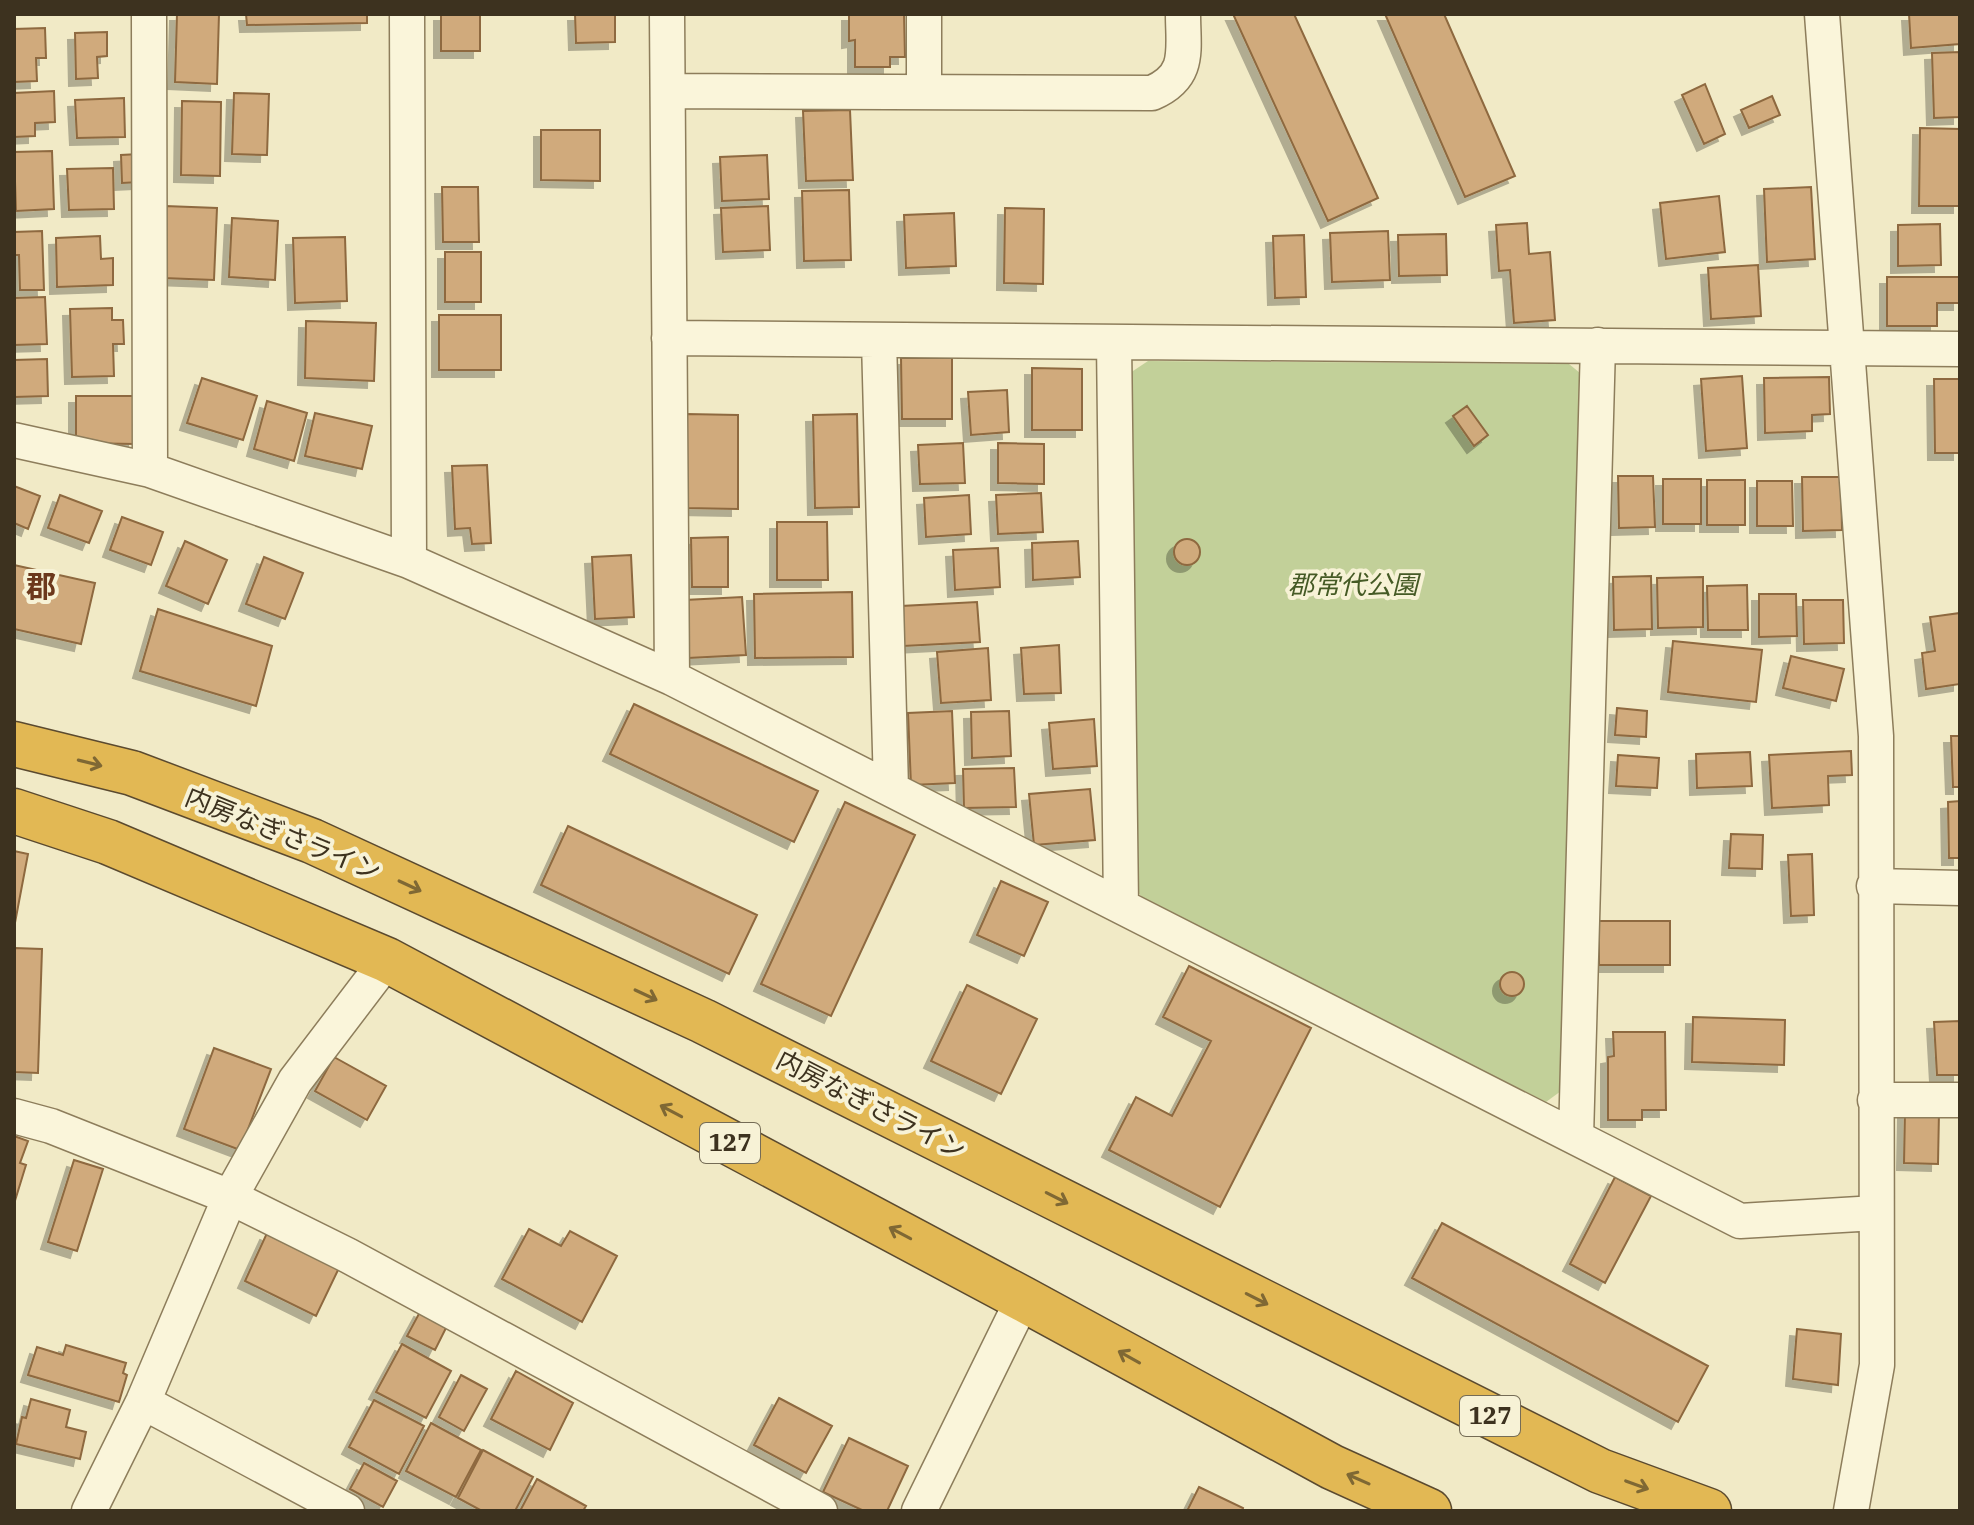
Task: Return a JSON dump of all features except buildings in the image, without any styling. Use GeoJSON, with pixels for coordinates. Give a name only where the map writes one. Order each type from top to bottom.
{"type":"FeatureCollection","features":[{"type":"Feature","properties":{"kind":"highway","name":"内房なぎさライン"},"geometry":{"type":"LineString","coordinates":[[14,744],[132,773],[312,841],[703,1021],[1600,1471],[1709,1511]]}},
{"type":"Feature","properties":{"kind":"highway","name":"127"},"geometry":{"type":"LineString","coordinates":[[14,811],[108,842],[387,960],[1332,1467],[1429,1511]]}},
{"type":"Feature","properties":{"kind":"street"},"geometry":{"type":"LineString","coordinates":[[149,14],[150,470]]}},
{"type":"Feature","properties":{"kind":"street"},"geometry":{"type":"LineString","coordinates":[[407,14],[409,561]]}},
{"type":"Feature","properties":{"kind":"street"},"geometry":{"type":"LineString","coordinates":[[667,14],[672,678]]}},
{"type":"Feature","properties":{"kind":"street"},"geometry":{"type":"LineString","coordinates":[[924,14],[924,92]]}},
{"type":"Feature","properties":{"kind":"street"},"geometry":{"type":"LineString","coordinates":[[668,91],[1152,93],[1168,86],[1178,76],[1182,63],[1183,14]]}},
{"type":"Feature","properties":{"kind":"street"},"geometry":{"type":"LineString","coordinates":[[1822,14],[1876,736],[1877,1365],[1851,1511]]}},
{"type":"Feature","properties":{"kind":"street"},"geometry":{"type":"LineString","coordinates":[[669,338],[1960,349]]}},
{"type":"Feature","properties":{"kind":"street"},"geometry":{"type":"LineString","coordinates":[[879,340],[891,789]]}},
{"type":"Feature","properties":{"kind":"street"},"geometry":{"type":"LineString","coordinates":[[1114,342],[1121,906]]}},
{"type":"Feature","properties":{"kind":"street"},"geometry":{"type":"LineString","coordinates":[[1576,1137],[1598,345]]}},
{"type":"Feature","properties":{"kind":"street"},"geometry":{"type":"LineString","coordinates":[[14,440],[150,470],[409,561],[672,678],[1740,1221],[1876,1213]]}},
{"type":"Feature","properties":{"kind":"street"},"geometry":{"type":"LineString","coordinates":[[1874,886],[1960,888]]}},
{"type":"Feature","properties":{"kind":"street"},"geometry":{"type":"LineString","coordinates":[[89,1511],[143,1402],[230,1197],[295,1081],[387,960]]}},
{"type":"Feature","properties":{"kind":"street"},"geometry":{"type":"LineString","coordinates":[[1875,1100],[1960,1100]]}},
{"type":"Feature","properties":{"kind":"street"},"geometry":{"type":"LineString","coordinates":[[14,1116],[51,1126],[230,1197],[347,1255],[820,1511]]}},
{"type":"Feature","properties":{"kind":"street"},"geometry":{"type":"LineString","coordinates":[[919,1511],[1023,1299]]}},
{"type":"Feature","properties":{"kind":"street"},"geometry":{"type":"LineString","coordinates":[[143,1402],[347,1511]]}},
{"type":"Feature","properties":{"kind":"green space","name":"郡常代公園"},"geometry":{"type":"Polygon","coordinates":[[[1148,361],[1569,364],[1580,373],[1561,1091],[1546,1102],[1148,905],[1137,891],[1127,375],[1148,361]]]}},
{"type":"Feature","properties":{"kind":"district","name":"郡"},"geometry":{"type":"Point","coordinates":[41,587]}}]}
